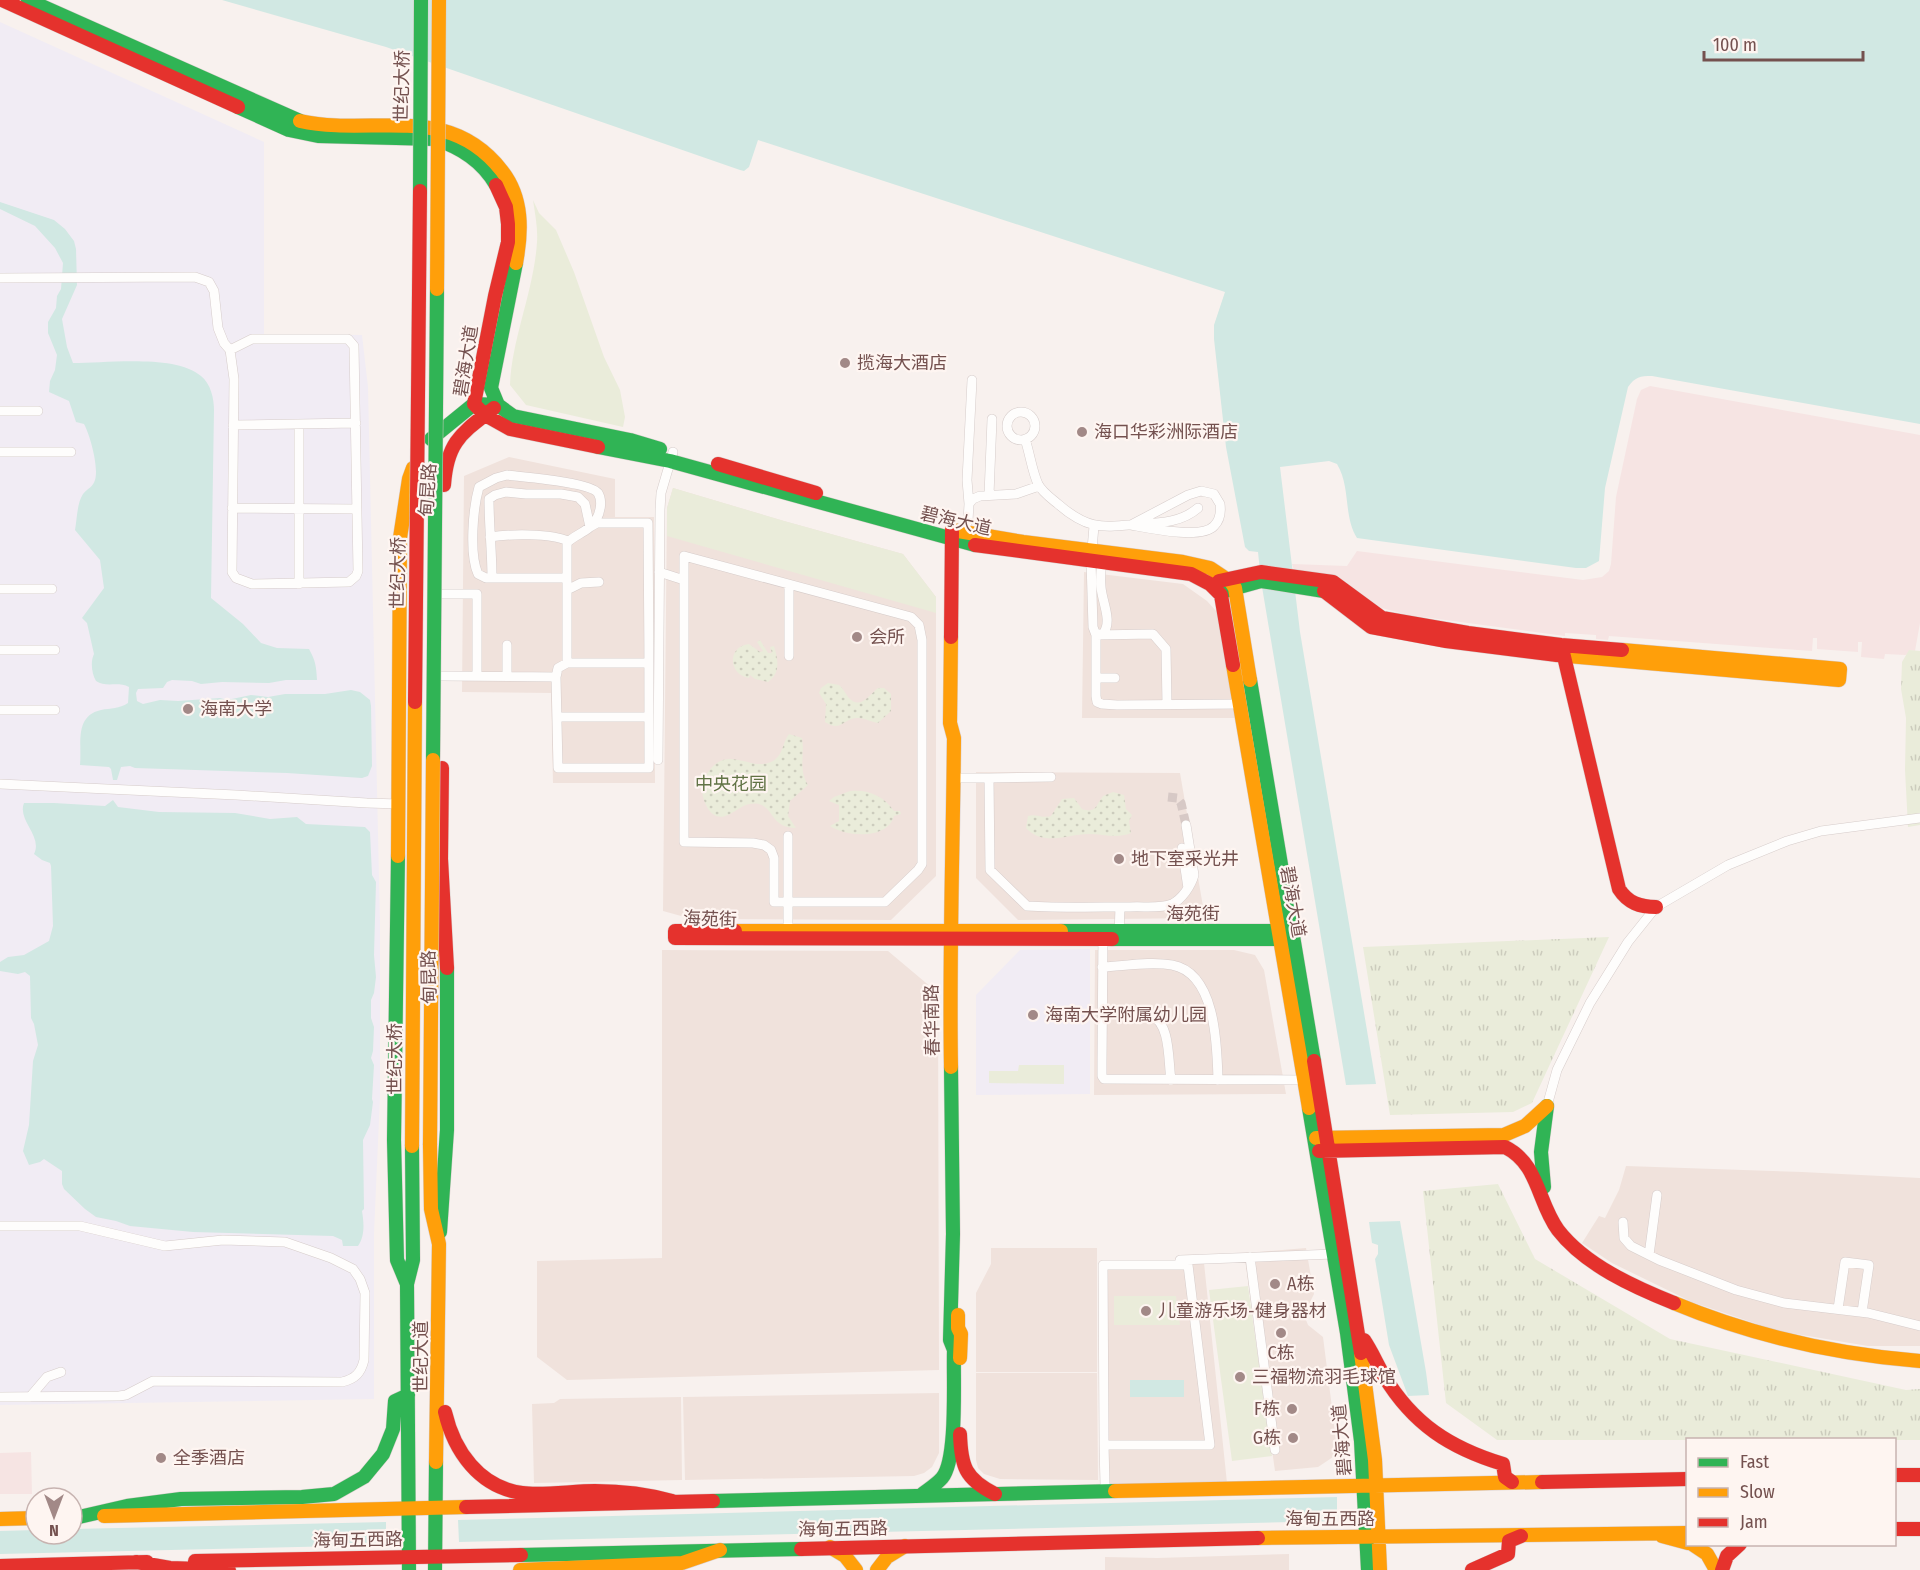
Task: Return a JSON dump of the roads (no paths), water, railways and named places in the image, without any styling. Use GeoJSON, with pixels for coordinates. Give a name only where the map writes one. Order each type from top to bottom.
{"type":"FeatureCollection","features":[{"type":"Feature","properties":{"kind":"main road","name":"碧海大道"},"geometry":{"type":"LineString","coordinates":[[2,0],[289,130],[318,136],[435,139],[450,144],[474,158],[489,174],[500,192],[509,225],[508,243],[496,290],[474,404],[485,416],[510,429],[672,457],[956,536],[990,548],[1183,562],[1210,568],[1231,584],[1322,1144],[1359,1334],[1369,1403],[1373,1538],[1380,1570]]}},
{"type":"Feature","properties":{"kind":"main road","name":"碧海大道"},"geometry":{"type":"LineString","coordinates":[[28,0],[299,121],[318,124],[430,127],[459,135],[484,150],[508,180],[516,199],[521,225],[518,254],[491,388],[498,405],[513,416],[630,440],[672,457]]}},
{"type":"Feature","properties":{"kind":"main road","name":"世纪大桥"},"geometry":{"type":"LineString","coordinates":[[412,1146],[422,0]]}},
{"type":"Feature","properties":{"kind":"main road","name":"世纪大桥"},"geometry":{"type":"LineString","coordinates":[[430,1145],[440,0]]}},
{"type":"Feature","properties":{"kind":"main road"},"geometry":{"type":"LineString","coordinates":[[474,404],[498,405]]}},
{"type":"Feature","properties":{"kind":"main road","name":"甸昆路"},"geometry":{"type":"LineString","coordinates":[[407,1284],[397,1260],[394,1150],[400,538],[412,468],[432,439],[474,404]]}},
{"type":"Feature","properties":{"kind":"main road","name":"甸昆路"},"geometry":{"type":"LineString","coordinates":[[439,1244],[446,1176],[448,1024],[447,953],[441,859],[444,472],[454,441],[471,424],[498,405]]}},
{"type":"Feature","properties":{"kind":"main road"},"geometry":{"type":"LineString","coordinates":[[400,538],[408,532],[422,529],[437,533],[443,538]]}},
{"type":"Feature","properties":{"kind":"main road","name":"春华南路"},"geometry":{"type":"LineString","coordinates":[[956,536],[950,723],[954,738],[957,778],[955,935],[957,1105],[960,1119],[961,1234],[958,1274],[958,1328],[961,1334],[960,1449],[967,1474],[975,1483],[995,1494]]}},
{"type":"Feature","properties":{"kind":"main road","name":"碧海大道"},"geometry":{"type":"LineString","coordinates":[[1097,556],[1191,574],[1221,595],[1287,935],[1305,1080],[1322,1144],[1334,1254],[1370,1485]]}},
{"type":"Feature","properties":{"kind":"main road"},"geometry":{"type":"LineString","coordinates":[[1214,588],[1253,578],[1261,572],[1303,582],[1333,582],[1382,618],[1565,650],[1839,680],[1840,669],[1565,650]]}},
{"type":"Feature","properties":{"kind":"main road"},"geometry":{"type":"LineString","coordinates":[[1565,650],[1619,889],[1630,902],[1641,906],[1656,907]]}},
{"type":"Feature","properties":{"kind":"main road"},"geometry":{"type":"LineString","coordinates":[[399,798],[427,798],[442,792]]}},
{"type":"Feature","properties":{"kind":"main road","name":"海苑街"},"geometry":{"type":"LineString","coordinates":[[788,935],[675,931],[675,938],[788,935],[1287,935]]}},
{"type":"Feature","properties":{"kind":"main road","name":"春华南路"},"geometry":{"type":"LineString","coordinates":[[920,1496],[947,1472],[952,1448],[954,1350],[950,1340],[952,1234],[949,961],[955,935]]}},
{"type":"Feature","properties":{"kind":"main road"},"geometry":{"type":"LineString","coordinates":[[1322,1144],[1504,1135],[1525,1126],[1547,1106]]}},
{"type":"Feature","properties":{"kind":"main road"},"geometry":{"type":"LineString","coordinates":[[1547,1106],[1541,1152],[1544,1189],[1557,1218],[1582,1247],[1596,1257],[1615,1269],[1682,1302],[1779,1335],[1826,1345],[1920,1355]]}},
{"type":"Feature","properties":{"kind":"main road"},"geometry":{"type":"LineString","coordinates":[[1322,1144],[1505,1148],[1522,1156],[1530,1167],[1549,1215],[1567,1240],[1594,1262],[1655,1295],[1730,1326],[1792,1343],[1839,1353],[1920,1361]]}},
{"type":"Feature","properties":{"kind":"main road","name":"世纪大道"},"geometry":{"type":"LineString","coordinates":[[430,1145],[431,1209],[439,1244],[436,1564]]}},
{"type":"Feature","properties":{"kind":"main road","name":"世纪大道"},"geometry":{"type":"LineString","coordinates":[[409,1564],[407,1284],[413,1260],[412,1146]]}},
{"type":"Feature","properties":{"kind":"main road"},"geometry":{"type":"LineString","coordinates":[[1359,1334],[1368,1345],[1387,1381],[1414,1417],[1442,1440],[1459,1449],[1478,1458],[1503,1464],[1505,1477],[1512,1482]]}},
{"type":"Feature","properties":{"kind":"main road"},"geometry":{"type":"LineString","coordinates":[[84,1515],[127,1506],[181,1499],[302,1497],[333,1494],[364,1477],[378,1461],[393,1429],[395,1401],[408,1395]]}},
{"type":"Feature","properties":{"kind":"main road"},"geometry":{"type":"LineString","coordinates":[[439,1402],[445,1411],[452,1436],[465,1459],[484,1477],[497,1485],[521,1493],[612,1491],[638,1493],[672,1501]]}},
{"type":"Feature","properties":{"kind":"main road"},"geometry":{"type":"LineString","coordinates":[[1896,1475],[1920,1475]]}},
{"type":"Feature","properties":{"kind":"main road","name":"海甸五西路"},"geometry":{"type":"LineString","coordinates":[[84,1517],[672,1501],[1686,1479]]}},
{"type":"Feature","properties":{"kind":"main road"},"geometry":{"type":"LineString","coordinates":[[0,1519],[24,1518]]}},
{"type":"Feature","properties":{"kind":"main road"},"geometry":{"type":"LineString","coordinates":[[1896,1529],[1920,1529]]}},
{"type":"Feature","properties":{"kind":"main road"},"geometry":{"type":"LineString","coordinates":[[1652,1533],[1686,1542]]}},
{"type":"Feature","properties":{"kind":"main road","name":"海甸五西路"},"geometry":{"type":"LineString","coordinates":[[0,1567],[136,1562],[436,1564],[830,1547],[1337,1536],[1373,1538],[1686,1533]]}},
{"type":"Feature","properties":{"kind":"main road"},"geometry":{"type":"LineString","coordinates":[[1472,1570],[1508,1554],[1509,1541],[1522,1536]]}},
{"type":"Feature","properties":{"kind":"main road","name":"碧海大道"},"geometry":{"type":"LineString","coordinates":[[1368,1570],[1373,1538]]}},
{"type":"Feature","properties":{"kind":"main road"},"geometry":{"type":"LineString","coordinates":[[877,1570],[887,1557],[905,1546]]}},
{"type":"Feature","properties":{"kind":"main road"},"geometry":{"type":"LineString","coordinates":[[1694,1546],[1711,1558],[1716,1570]]}},
{"type":"Feature","properties":{"kind":"main road"},"geometry":{"type":"LineString","coordinates":[[1722,1570],[1727,1556],[1739,1546]]}},
{"type":"Feature","properties":{"kind":"main road"},"geometry":{"type":"LineString","coordinates":[[830,1547],[845,1556],[856,1570]]}},
{"type":"Feature","properties":{"kind":"main road"},"geometry":{"type":"LineString","coordinates":[[520,1570],[682,1563],[720,1550]]}},
{"type":"Feature","properties":{"kind":"main road"},"geometry":{"type":"LineString","coordinates":[[136,1562],[170,1568],[229,1570]]}},
{"type":"Feature","properties":{"kind":"street"},"geometry":{"type":"LineString","coordinates":[[0,278],[202,278],[208,282],[214,291],[218,328],[224,343],[230,350],[234,380],[231,565],[236,578],[252,584],[344,584],[349,582],[356,576],[357,509],[356,351],[352,342],[341,339],[252,339],[230,350]]}},
{"type":"Feature","properties":{"kind":"street"},"geometry":{"type":"LineString","coordinates":[[956,536],[968,521],[967,480],[972,380]]}},
{"type":"Feature","properties":{"kind":"street"},"geometry":{"type":"LineString","coordinates":[[0,411],[38,411]]}},
{"type":"Feature","properties":{"kind":"street"},"geometry":{"type":"LineString","coordinates":[[989,495],[992,419]]}},
{"type":"Feature","properties":{"kind":"street"},"geometry":{"type":"LineString","coordinates":[[233,425],[356,423]]}},
{"type":"Feature","properties":{"kind":"street"},"geometry":{"type":"LineString","coordinates":[[299,425],[299,584]]}},
{"type":"Feature","properties":{"kind":"street"},"geometry":{"type":"LineString","coordinates":[[1025,440],[1039,486],[1066,511],[1094,525],[1117,527],[1175,520],[1191,514],[1198,508]]}},
{"type":"Feature","properties":{"kind":"street"},"geometry":{"type":"LineString","coordinates":[[0,452],[71,452]]}},
{"type":"Feature","properties":{"kind":"street"},"geometry":{"type":"LineString","coordinates":[[658,760],[661,493],[672,457]]}},
{"type":"Feature","properties":{"kind":"street"},"geometry":{"type":"LineString","coordinates":[[567,578],[482,577],[475,566],[475,509],[478,490],[482,485],[507,475],[567,483],[592,489],[597,493],[600,504],[597,518],[590,527]]}},
{"type":"Feature","properties":{"kind":"street"},"geometry":{"type":"LineString","coordinates":[[969,504],[973,499],[989,495],[1016,494],[1039,486]]}},
{"type":"Feature","properties":{"kind":"street"},"geometry":{"type":"LineString","coordinates":[[1201,491],[1214,494],[1220,504],[1217,522],[1209,530],[1176,532],[1131,525],[1188,495],[1201,491]]}},
{"type":"Feature","properties":{"kind":"street"},"geometry":{"type":"LineString","coordinates":[[492,578],[489,499],[495,495],[506,492],[561,494],[578,497],[585,504],[590,527]]}},
{"type":"Feature","properties":{"kind":"street"},"geometry":{"type":"LineString","coordinates":[[232,508],[357,509]]}},
{"type":"Feature","properties":{"kind":"street"},"geometry":{"type":"LineString","coordinates":[[568,541],[597,523],[648,523],[649,663],[649,768],[558,768],[556,677],[558,668],[567,663],[649,663]]}},
{"type":"Feature","properties":{"kind":"street"},"geometry":{"type":"LineString","coordinates":[[1094,525],[1101,590],[1106,605],[1106,629],[1103,634],[1096,635]]}},
{"type":"Feature","properties":{"kind":"street"},"geometry":{"type":"LineString","coordinates":[[490,537],[558,537],[568,541]]}},
{"type":"Feature","properties":{"kind":"street"},"geometry":{"type":"LineString","coordinates":[[567,663],[568,541]]}},
{"type":"Feature","properties":{"kind":"street"},"geometry":{"type":"LineString","coordinates":[[684,556],[789,585],[911,617],[919,625],[922,640],[922,864],[885,902],[774,902],[774,858],[771,850],[764,844],[684,842],[684,556]]}},
{"type":"Feature","properties":{"kind":"street"},"geometry":{"type":"LineString","coordinates":[[1097,556],[1093,627],[1096,635],[1096,699],[1100,704],[1242,704]]}},
{"type":"Feature","properties":{"kind":"street"},"geometry":{"type":"LineString","coordinates":[[659,572],[684,580]]}},
{"type":"Feature","properties":{"kind":"street"},"geometry":{"type":"LineString","coordinates":[[567,590],[581,583],[599,582]]}},
{"type":"Feature","properties":{"kind":"street"},"geometry":{"type":"LineString","coordinates":[[789,585],[789,656]]}},
{"type":"Feature","properties":{"kind":"street"},"geometry":{"type":"LineString","coordinates":[[0,589],[52,589]]}},
{"type":"Feature","properties":{"kind":"street"},"geometry":{"type":"LineString","coordinates":[[443,594],[477,594],[477,676]]}},
{"type":"Feature","properties":{"kind":"street"},"geometry":{"type":"LineString","coordinates":[[1093,599],[1104,599]]}},
{"type":"Feature","properties":{"kind":"street"},"geometry":{"type":"LineString","coordinates":[[1096,635],[1153,634],[1166,649],[1167,705]]}},
{"type":"Feature","properties":{"kind":"street"},"geometry":{"type":"LineString","coordinates":[[507,645],[507,676]]}},
{"type":"Feature","properties":{"kind":"street"},"geometry":{"type":"LineString","coordinates":[[0,650],[55,650]]}},
{"type":"Feature","properties":{"kind":"street"},"geometry":{"type":"LineString","coordinates":[[442,676],[556,677]]}},
{"type":"Feature","properties":{"kind":"street"},"geometry":{"type":"LineString","coordinates":[[1096,678],[1115,678]]}},
{"type":"Feature","properties":{"kind":"street"},"geometry":{"type":"LineString","coordinates":[[0,710],[55,710]]}},
{"type":"Feature","properties":{"kind":"street"},"geometry":{"type":"LineString","coordinates":[[558,717],[649,717]]}},
{"type":"Feature","properties":{"kind":"street"},"geometry":{"type":"LineString","coordinates":[[957,778],[1051,777]]}},
{"type":"Feature","properties":{"kind":"street"},"geometry":{"type":"LineString","coordinates":[[989,778],[990,870],[1027,906],[1119,907],[1171,904],[1188,888],[1194,875],[1186,825]]}},
{"type":"Feature","properties":{"kind":"street"},"geometry":{"type":"LineString","coordinates":[[0,784],[367,803],[399,798]]}},
{"type":"Feature","properties":{"kind":"street"},"geometry":{"type":"LineString","coordinates":[[1547,1106],[1557,1070],[1590,1003],[1628,942],[1656,907],[1728,865],[1787,841],[1821,831],[1920,818]]}},
{"type":"Feature","properties":{"kind":"street"},"geometry":{"type":"LineString","coordinates":[[788,836],[788,935]]}},
{"type":"Feature","properties":{"kind":"street"},"geometry":{"type":"LineString","coordinates":[[1182,848],[1188,888]]}},
{"type":"Feature","properties":{"kind":"street"},"geometry":{"type":"LineString","coordinates":[[1119,907],[1119,935]]}},
{"type":"Feature","properties":{"kind":"street"},"geometry":{"type":"LineString","coordinates":[[1102,935],[1103,1078],[1109,1080],[1305,1080]]}},
{"type":"Feature","properties":{"kind":"street"},"geometry":{"type":"LineString","coordinates":[[1102,967],[1171,965],[1183,968],[1191,974],[1205,991],[1209,1005],[1218,1080]]}},
{"type":"Feature","properties":{"kind":"street"},"geometry":{"type":"LineString","coordinates":[[1102,1014],[1149,1014],[1159,1020],[1165,1029],[1171,1080]]}},
{"type":"Feature","properties":{"kind":"street"},"geometry":{"type":"LineString","coordinates":[[1649,1255],[1657,1195]]}},
{"type":"Feature","properties":{"kind":"street"},"geometry":{"type":"LineString","coordinates":[[1623,1222],[1627,1243],[1649,1255],[1756,1297],[1784,1303],[1862,1312],[1920,1326]]}},
{"type":"Feature","properties":{"kind":"street"},"geometry":{"type":"LineString","coordinates":[[0,1229],[69,1229],[167,1251],[222,1245],[285,1247],[342,1267],[356,1281],[360,1294],[358,1359],[354,1371],[342,1377],[153,1377],[144,1379],[124,1390],[0,1397]]}},
{"type":"Feature","properties":{"kind":"street"},"geometry":{"type":"LineString","coordinates":[[1105,1492],[1103,1265],[1107,1263],[1334,1254]]}},
{"type":"Feature","properties":{"kind":"street"},"geometry":{"type":"LineString","coordinates":[[1251,1257],[1275,1450]]}},
{"type":"Feature","properties":{"kind":"street"},"geometry":{"type":"LineString","coordinates":[[1838,1309],[1845,1262],[1869,1265],[1862,1312]]}},
{"type":"Feature","properties":{"kind":"street"},"geometry":{"type":"LineString","coordinates":[[1107,1263],[1108,1322]]}},
{"type":"Feature","properties":{"kind":"street"},"geometry":{"type":"LineString","coordinates":[[1104,1445],[1210,1445],[1188,1265],[1107,1263]]}},
{"type":"Feature","properties":{"kind":"street"},"geometry":{"type":"LineString","coordinates":[[32,1394],[47,1377],[61,1372]]}},
{"type":"Feature","properties":{"kind":"street"},"geometry":{"type":"LineString","coordinates":[[0,1391],[32,1394]]}},
{"type":"Feature","properties":{"kind":"water"},"geometry":{"type":"Polygon","coordinates":[[[222,0],[1920,0],[1920,424],[1652,376],[1638,378],[1628,387],[1605,488],[1599,561],[1586,568],[1357,538],[1350,520],[1344,482],[1337,464],[1329,461],[1280,467],[1300,632],[1376,1084],[1346,1085],[1258,552],[1249,551],[1245,547],[1226,447],[1214,339],[1214,325],[1225,292],[758,140],[749,167],[744,171],[740,170],[386,47],[222,0]]]}},
{"type":"Feature","properties":{"kind":"water"},"geometry":{"type":"Polygon","coordinates":[[[0,202],[54,220],[74,241],[77,285],[62,319],[67,347],[73,363],[158,362],[190,369],[201,376],[210,387],[214,410],[211,598],[243,624],[261,643],[277,648],[309,649],[315,664],[317,680],[201,684],[172,680],[167,682],[163,688],[138,689],[137,701],[143,704],[160,700],[220,698],[227,700],[251,695],[268,697],[285,694],[325,694],[351,690],[360,692],[370,700],[371,706],[372,766],[368,776],[362,778],[130,766],[121,767],[117,780],[113,780],[109,767],[80,765],[81,732],[87,718],[92,713],[128,703],[129,687],[96,681],[92,668],[94,654],[87,623],[82,618],[104,588],[100,560],[75,530],[81,498],[95,480],[96,467],[91,443],[84,424],[76,422],[69,401],[49,392],[57,355],[48,333],[48,322],[56,308],[57,296],[61,289],[63,263],[55,248],[35,226],[0,209],[0,202]]]}},
{"type":"Feature","properties":{"kind":"water"},"geometry":{"type":"Polygon","coordinates":[[[113,800],[118,807],[159,812],[235,813],[270,819],[297,817],[306,824],[365,827],[370,832],[372,875],[376,882],[374,955],[376,977],[371,1000],[371,1018],[374,1027],[371,1058],[374,1065],[373,1102],[370,1125],[363,1140],[364,1209],[362,1211],[362,1238],[358,1246],[343,1246],[342,1240],[333,1236],[193,1232],[130,1226],[96,1217],[85,1209],[64,1189],[62,1171],[44,1159],[29,1165],[23,1151],[29,1125],[33,1061],[38,1045],[31,1018],[30,976],[25,972],[18,974],[0,971],[0,962],[8,957],[24,955],[49,941],[53,926],[51,866],[50,863],[34,854],[35,841],[24,816],[24,803],[105,806],[113,800]]]}},
{"type":"Feature","properties":{"kind":"water"},"geometry":{"type":"Polygon","coordinates":[[[1400,1221],[1429,1395],[1408,1396],[1389,1345],[1375,1259],[1378,1254],[1378,1245],[1372,1243],[1369,1222],[1400,1221]]]}},
{"type":"Feature","properties":{"kind":"water"},"geometry":{"type":"Polygon","coordinates":[[[1130,1380],[1184,1380],[1184,1397],[1130,1397],[1130,1380]]]}},
{"type":"Feature","properties":{"kind":"water"},"geometry":{"type":"Polygon","coordinates":[[[1337,1497],[1337,1521],[459,1542],[458,1520],[1337,1497]]]}},
{"type":"Feature","properties":{"kind":"water"},"geometry":{"type":"Polygon","coordinates":[[[386,1522],[386,1545],[0,1554],[0,1531],[24,1530],[24,1546],[84,1546],[84,1529],[386,1522]]]}},
{"type":"Feature","properties":{"kind":"tunnel"},"geometry":{"type":"LineString","coordinates":[[1168,797],[1177,798],[1181,803],[1186,825]]}},
{"type":"Feature","properties":{"kind":"place","name":"揽海大酒店"},"geometry":{"type":"Point","coordinates":[845,363]}},
{"type":"Feature","properties":{"kind":"place","name":"海口华彩洲际酒店"},"geometry":{"type":"Point","coordinates":[1082,432]}},
{"type":"Feature","properties":{"kind":"place","name":"会所"},"geometry":{"type":"Point","coordinates":[857,637]}},
{"type":"Feature","properties":{"kind":"place","name":"海南大学"},"geometry":{"type":"Point","coordinates":[188,709]}},
{"type":"Feature","properties":{"kind":"place","name":"地下室采光井"},"geometry":{"type":"Point","coordinates":[1119,859]}},
{"type":"Feature","properties":{"kind":"place","name":"海南大学附属幼儿园"},"geometry":{"type":"Point","coordinates":[1033,1015]}},
{"type":"Feature","properties":{"kind":"place","name":"A栋"},"geometry":{"type":"Point","coordinates":[1275,1284]}},
{"type":"Feature","properties":{"kind":"place","name":"儿童游乐场-健身器材"},"geometry":{"type":"Point","coordinates":[1146,1311]}},
{"type":"Feature","properties":{"kind":"place","name":"C栋"},"geometry":{"type":"Point","coordinates":[1281,1333]}},
{"type":"Feature","properties":{"kind":"place","name":"三福物流羽毛球馆"},"geometry":{"type":"Point","coordinates":[1240,1377]}},
{"type":"Feature","properties":{"kind":"place","name":"F栋"},"geometry":{"type":"Point","coordinates":[1292,1409]}},
{"type":"Feature","properties":{"kind":"place","name":"G栋"},"geometry":{"type":"Point","coordinates":[1293,1438]}},
{"type":"Feature","properties":{"kind":"place","name":"全季酒店"},"geometry":{"type":"Point","coordinates":[161,1458]}},
{"type":"Feature","properties":{"kind":"park label","name":"中央花园"},"geometry":{"type":"Point","coordinates":[731,784]}}]}
